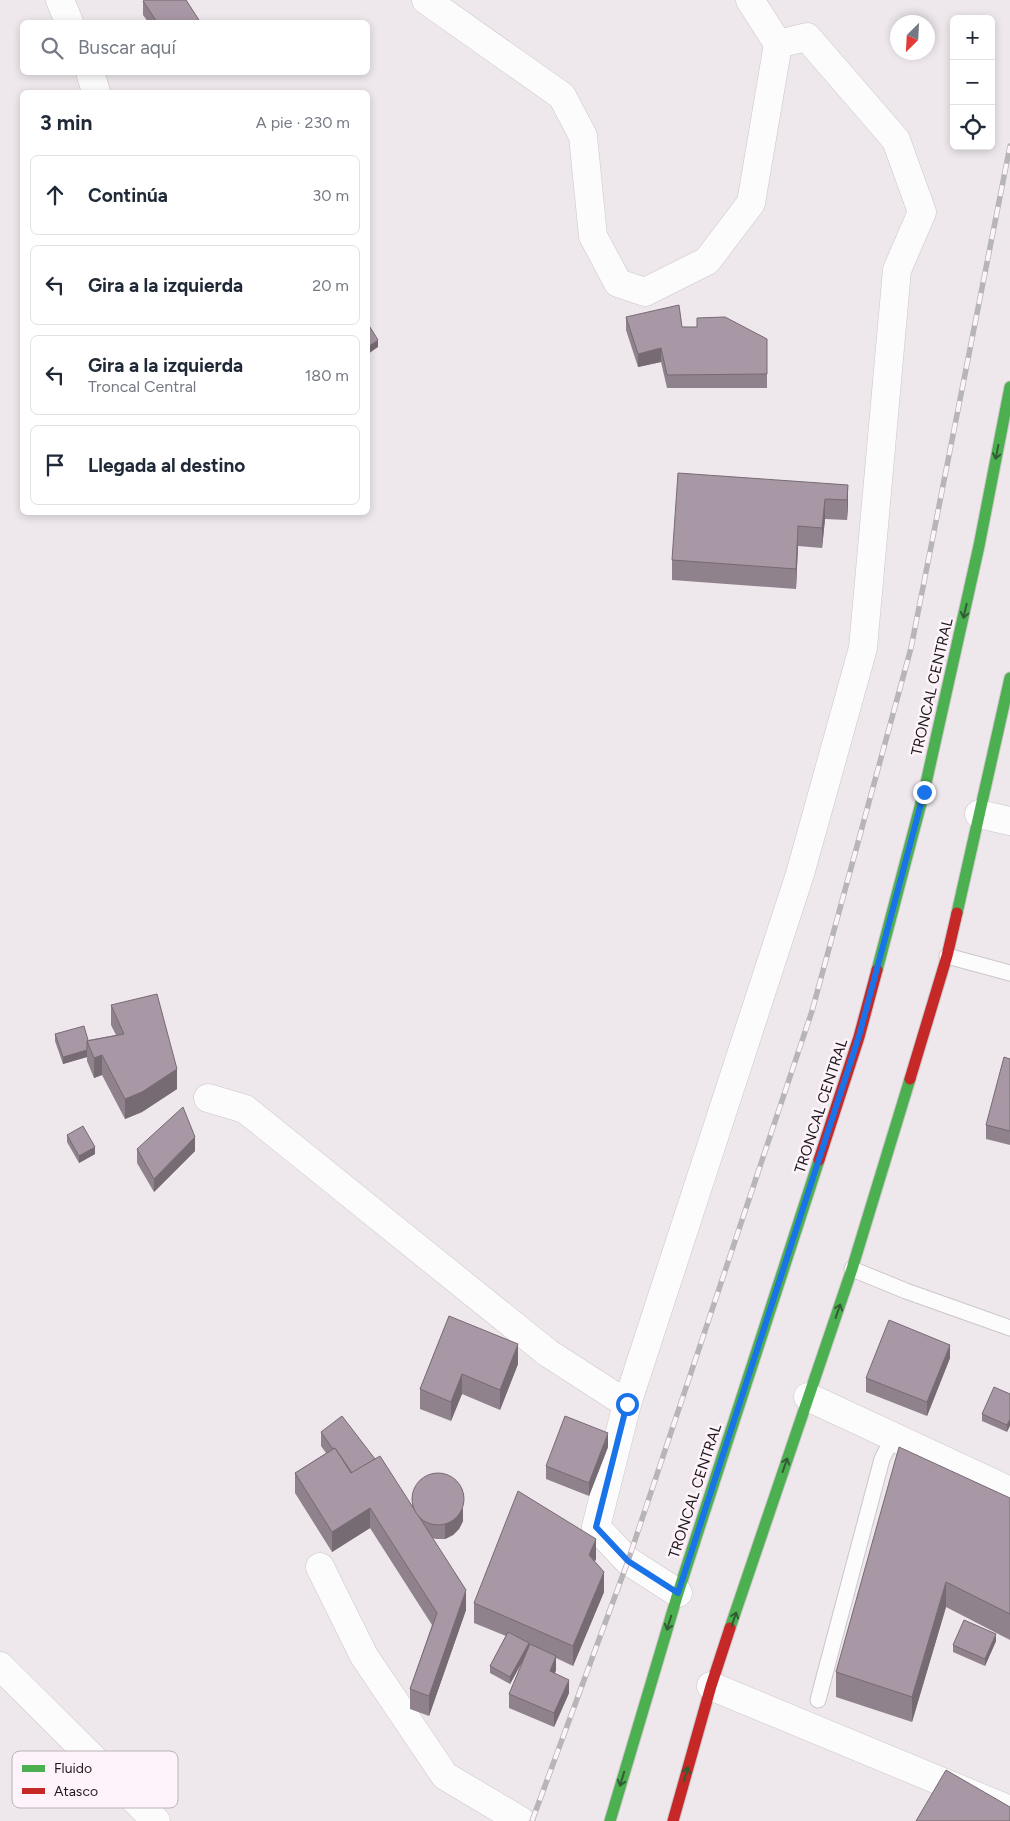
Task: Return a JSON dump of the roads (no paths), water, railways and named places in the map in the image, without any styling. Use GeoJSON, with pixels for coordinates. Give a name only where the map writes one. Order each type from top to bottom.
{"type":"FeatureCollection","features":[{"type":"Feature","properties":{"kind":"main road","name":"TRONCAL CENTRAL"},"geometry":{"type":"LineString","coordinates":[[610,1821],[678,1593],[859,1036],[924,792],[979,546],[1010,387]]}},
{"type":"Feature","properties":{"kind":"main road"},"geometry":{"type":"LineString","coordinates":[[673,1821],[711,1686],[852,1270],[947,956],[1010,678]]}},
{"type":"Feature","properties":{"kind":"street"},"geometry":{"type":"LineString","coordinates":[[60,0],[68,20]]}},
{"type":"Feature","properties":{"kind":"street"},"geometry":{"type":"LineString","coordinates":[[426,0],[562,96],[583,136],[593,236],[618,283],[645,292],[706,261],[751,204],[778,44],[750,0]]}},
{"type":"Feature","properties":{"kind":"street"},"geometry":{"type":"LineString","coordinates":[[678,1593],[628,1561],[596,1527],[627,1404],[800,874],[863,648],[897,270],[922,212],[896,140],[833,66],[807,37],[778,44]]}},
{"type":"Feature","properties":{"kind":"street"},"geometry":{"type":"LineString","coordinates":[[91,75],[96,90]]}},
{"type":"Feature","properties":{"kind":"street"},"geometry":{"type":"LineString","coordinates":[[979,814],[1010,821]]}},
{"type":"Feature","properties":{"kind":"street"},"geometry":{"type":"LineString","coordinates":[[208,1098],[244,1109],[548,1353],[627,1404]]}},
{"type":"Feature","properties":{"kind":"street"},"geometry":{"type":"LineString","coordinates":[[808,1397],[1010,1491]]}},
{"type":"Feature","properties":{"kind":"street"},"geometry":{"type":"LineString","coordinates":[[320,1567],[364,1656],[445,1776],[521,1821]]}},
{"type":"Feature","properties":{"kind":"street"},"geometry":{"type":"LineString","coordinates":[[0,1666],[86,1751]]}},
{"type":"Feature","properties":{"kind":"street"},"geometry":{"type":"LineString","coordinates":[[711,1686],[1010,1810]]}},
{"type":"Feature","properties":{"kind":"street"},"geometry":{"type":"LineString","coordinates":[[143,1808],[156,1821]]}},
{"type":"Feature","properties":{"kind":"lane"},"geometry":{"type":"LineString","coordinates":[[947,956],[1010,973]]}},
{"type":"Feature","properties":{"kind":"lane"},"geometry":{"type":"LineString","coordinates":[[852,1270],[1010,1328]]}},
{"type":"Feature","properties":{"kind":"lane"},"geometry":{"type":"LineString","coordinates":[[818,1700],[882,1459],[893,1437]]}},
{"type":"Feature","properties":{"kind":"railway"},"geometry":{"type":"LineString","coordinates":[[532,1821],[628,1561],[812,1011],[911,648],[1010,146]]}}]}
